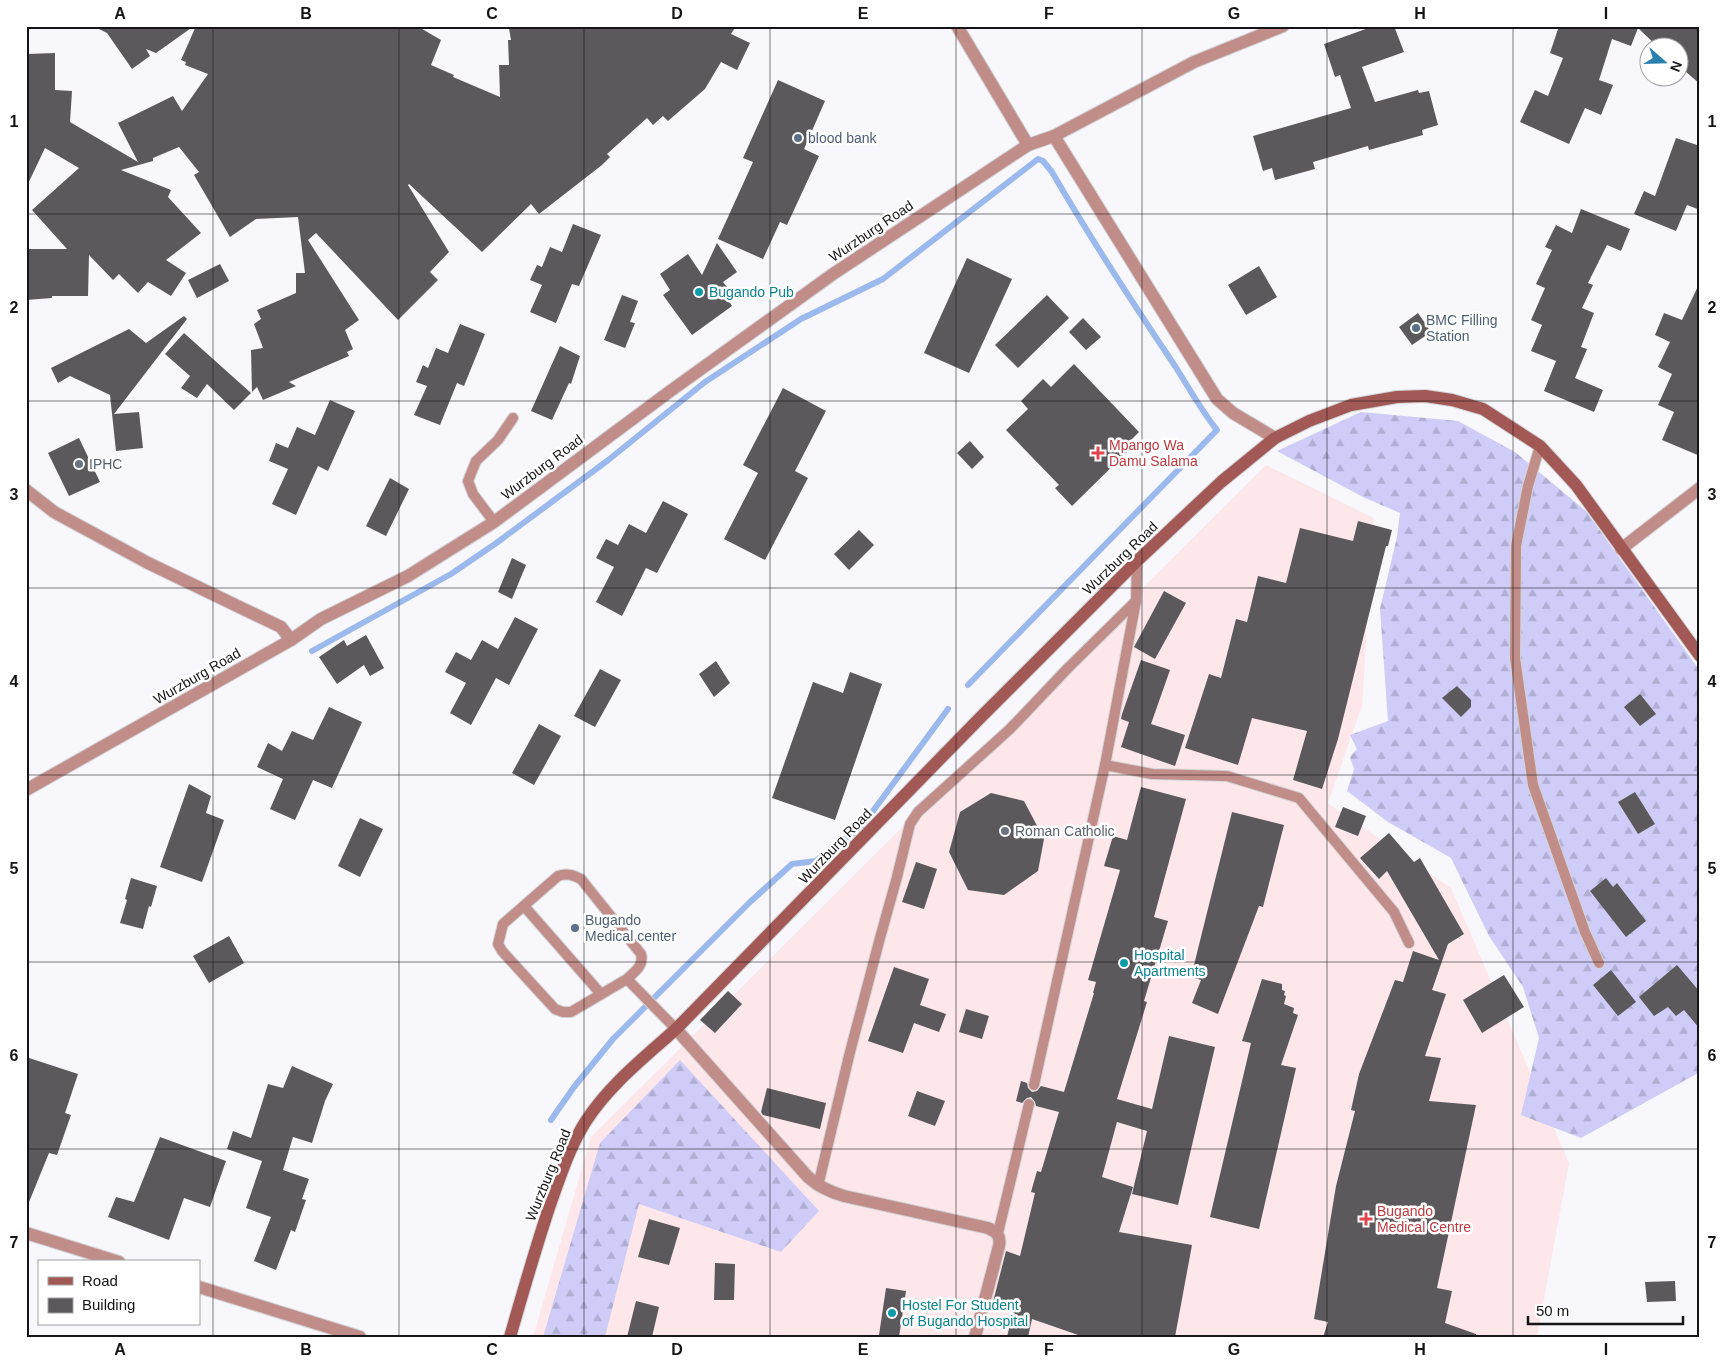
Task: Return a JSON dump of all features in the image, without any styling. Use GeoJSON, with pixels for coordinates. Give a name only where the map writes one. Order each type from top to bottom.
{"type":"FeatureCollection","features":[{"type":"Feature","properties":{"kind":"main road","name":"Wurzburg Road"},"geometry":{"type":"LineString","coordinates":[[510,1337],[540,1235],[560,1176],[586,1121],[602,1100],[676,1028],[978,720],[1138,561],[1221,482],[1275,438],[1309,420],[1351,406],[1397,397],[1425,396],[1452,400],[1482,410],[1540,446],[1576,486],[1700,656]]}},
{"type":"Feature","properties":{"kind":"street"},"geometry":{"type":"LineString","coordinates":[[957,26],[1028,145]]}},
{"type":"Feature","properties":{"kind":"street","name":"Wurzburg Road"},"geometry":{"type":"LineString","coordinates":[[26,790],[291,640],[321,619],[408,576],[494,522],[669,392],[825,280],[1028,145],[1054,136],[1194,62],[1283,26]]}},
{"type":"Feature","properties":{"kind":"street"},"geometry":{"type":"LineString","coordinates":[[1054,136],[1217,399],[1233,413],[1275,438]]}},
{"type":"Feature","properties":{"kind":"street"},"geometry":{"type":"LineString","coordinates":[[1621,548],[1700,488]]}},
{"type":"Feature","properties":{"kind":"street"},"geometry":{"type":"LineString","coordinates":[[26,490],[54,512],[148,563],[281,627],[291,640]]}},
{"type":"Feature","properties":{"kind":"street"},"geometry":{"type":"LineString","coordinates":[[676,1028],[818,1186],[844,1196],[988,1228],[998,1233],[1000,1238],[999,1246],[975,1337]]}},
{"type":"Feature","properties":{"kind":"street"},"geometry":{"type":"LineString","coordinates":[[26,1233],[113,1260]]}},
{"type":"Feature","properties":{"kind":"street"},"geometry":{"type":"LineString","coordinates":[[200,1286],[360,1337]]}},
{"type":"Feature","properties":{"kind":"lane"},"geometry":{"type":"LineString","coordinates":[[494,522],[472,494],[468,481],[476,461],[498,440],[514,418]]}},
{"type":"Feature","properties":{"kind":"lane"},"geometry":{"type":"LineString","coordinates":[[1540,446],[1528,486],[1516,546],[1515,658],[1533,785],[1585,932],[1599,963]]}},
{"type":"Feature","properties":{"kind":"lane"},"geometry":{"type":"LineString","coordinates":[[1034,1085],[1106,765],[1136,601],[1138,561]]}},
{"type":"Feature","properties":{"kind":"lane"},"geometry":{"type":"LineString","coordinates":[[818,1186],[850,1052],[910,824],[918,812],[1010,730],[1068,668],[1136,601]]}},
{"type":"Feature","properties":{"kind":"lane"},"geometry":{"type":"LineString","coordinates":[[1106,765],[1152,774],[1228,776],[1299,798],[1394,912],[1409,943]]}},
{"type":"Feature","properties":{"kind":"lane"},"geometry":{"type":"LineString","coordinates":[[564,874],[573,875],[581,879],[641,954],[642,961],[640,966],[627,979],[571,1012],[563,1012],[556,1009],[502,952],[498,944],[503,924],[524,906],[558,876],[564,874]]}},
{"type":"Feature","properties":{"kind":"lane"},"geometry":{"type":"LineString","coordinates":[[524,906],[601,994]]}},
{"type":"Feature","properties":{"kind":"lane"},"geometry":{"type":"LineString","coordinates":[[627,979],[676,1028]]}},
{"type":"Feature","properties":{"kind":"lane"},"geometry":{"type":"LineString","coordinates":[[998,1233],[1029,1104]]}},
{"type":"Feature","properties":{"kind":"shaded area"},"geometry":{"type":"Polygon","coordinates":[[[1266,465],[1374,518],[1362,706],[1328,803],[1451,888],[1569,1163],[1537,1337],[533,1337],[591,1137],[1266,465]]]}},
{"type":"Feature","properties":{"kind":"green space"},"geometry":{"type":"Polygon","coordinates":[[[1361,412],[1458,421],[1515,452],[1586,511],[1700,671],[1700,1072],[1581,1138],[1521,1115],[1539,1038],[1523,987],[1489,936],[1451,858],[1388,822],[1347,791],[1354,769],[1350,757],[1357,749],[1350,735],[1388,721],[1380,609],[1397,537],[1400,513],[1363,497],[1277,451],[1361,412]]]}},
{"type":"Feature","properties":{"kind":"green space"},"geometry":{"type":"Polygon","coordinates":[[[680,1060],[819,1211],[781,1252],[639,1204],[605,1337],[543,1337],[600,1143],[680,1060]]]}},
{"type":"Feature","properties":{"kind":"building"},"geometry":{"type":"Polygon","coordinates":[[[93,26],[194,26],[156,53],[146,49],[150,56],[132,69],[107,33],[93,26]]]}},
{"type":"Feature","properties":{"kind":"building"},"geometry":{"type":"Polygon","coordinates":[[[196,26],[417,26],[441,40],[431,65],[454,75],[453,77],[500,97],[499,65],[509,65],[508,40],[511,40],[509,28],[518,26],[736,26],[731,34],[750,43],[737,70],[721,62],[705,89],[668,121],[663,116],[653,125],[647,118],[607,154],[610,157],[602,165],[539,214],[531,204],[482,252],[409,184],[449,252],[430,272],[438,280],[398,320],[316,233],[308,240],[359,320],[345,330],[353,349],[347,352],[349,356],[289,382],[296,386],[263,400],[257,387],[252,392],[251,350],[263,348],[254,324],[261,319],[257,310],[296,293],[296,273],[305,273],[298,217],[256,219],[230,237],[194,175],[199,172],[179,147],[153,158],[153,161],[121,170],[171,190],[168,197],[201,233],[166,260],[186,273],[171,296],[148,282],[138,293],[119,274],[113,280],[89,255],[88,296],[52,296],[52,298],[26,300],[26,249],[67,249],[32,210],[79,168],[45,148],[26,188],[26,54],[55,53],[55,90],[72,91],[70,122],[138,162],[118,123],[173,96],[182,111],[208,74],[185,65],[186,62],[181,60],[196,26]]]}},
{"type":"Feature","properties":{"kind":"building"},"geometry":{"type":"Polygon","coordinates":[[[1374,26],[1394,26],[1404,52],[1362,67],[1375,102],[1418,90],[1419,93],[1429,91],[1438,125],[1422,130],[1423,135],[1369,150],[1368,146],[1313,162],[1315,169],[1275,180],[1272,168],[1263,171],[1253,136],[1351,108],[1340,75],[1335,77],[1324,44],[1374,26]]]}},
{"type":"Feature","properties":{"kind":"building"},"geometry":{"type":"Polygon","coordinates":[[[1559,26],[1700,26],[1700,84],[1688,74],[1688,38],[1648,38],[1638,28],[1631,46],[1612,39],[1599,80],[1613,85],[1601,115],[1585,108],[1569,144],[1520,122],[1535,90],[1548,96],[1563,58],[1550,53],[1559,26]]]}},
{"type":"Feature","properties":{"kind":"building"},"geometry":{"type":"Polygon","coordinates":[[[778,80],[825,101],[804,149],[819,156],[787,225],[780,222],[763,259],[718,239],[753,162],[743,158],[778,80]]]}},
{"type":"Feature","properties":{"kind":"building"},"geometry":{"type":"Polygon","coordinates":[[[1676,138],[1700,146],[1700,210],[1687,205],[1676,231],[1634,214],[1644,191],[1655,196],[1676,138]]]}},
{"type":"Feature","properties":{"kind":"building"},"geometry":{"type":"Polygon","coordinates":[[[1581,209],[1630,229],[1621,251],[1607,245],[1588,283],[1593,285],[1582,308],[1594,313],[1581,347],[1587,349],[1575,378],[1603,390],[1594,412],[1544,391],[1556,361],[1531,351],[1542,325],[1531,320],[1545,288],[1536,284],[1552,250],[1545,247],[1556,225],[1572,233],[1581,209]]]}},
{"type":"Feature","properties":{"kind":"building"},"geometry":{"type":"Polygon","coordinates":[[[573,224],[601,235],[579,286],[572,284],[556,323],[530,312],[542,285],[530,280],[537,265],[542,267],[550,247],[562,252],[573,224]]]}},
{"type":"Feature","properties":{"kind":"building","name":"Bugando Pub"},"geometry":{"type":"Polygon","coordinates":[[[717,243],[737,272],[723,282],[735,297],[729,301],[732,306],[692,335],[663,295],[670,290],[660,274],[688,254],[702,275],[717,243]]]}},
{"type":"Feature","properties":{"kind":"building"},"geometry":{"type":"Polygon","coordinates":[[[967,258],[1012,279],[969,373],[924,353],[967,258]]]}},
{"type":"Feature","properties":{"kind":"building"},"geometry":{"type":"Polygon","coordinates":[[[220,264],[229,281],[197,298],[188,280],[220,264]]]}},
{"type":"Feature","properties":{"kind":"building"},"geometry":{"type":"Polygon","coordinates":[[[1259,266],[1277,297],[1246,315],[1228,285],[1259,266]]]}},
{"type":"Feature","properties":{"kind":"building"},"geometry":{"type":"Polygon","coordinates":[[[1700,282],[1700,456],[1662,440],[1674,412],[1658,405],[1672,374],[1658,367],[1670,342],[1655,335],[1664,313],[1682,320],[1700,282]]]}},
{"type":"Feature","properties":{"kind":"building"},"geometry":{"type":"Polygon","coordinates":[[[622,295],[638,301],[630,322],[635,323],[625,348],[604,340],[622,295]]]}},
{"type":"Feature","properties":{"kind":"building"},"geometry":{"type":"Polygon","coordinates":[[[1047,295],[1069,318],[1018,368],[995,345],[1047,295]]]}},
{"type":"Feature","properties":{"kind":"building"},"geometry":{"type":"Polygon","coordinates":[[[1418,313],[1431,332],[1412,345],[1399,327],[1418,313]]]}},
{"type":"Feature","properties":{"kind":"building"},"geometry":{"type":"Polygon","coordinates":[[[184,316],[187,319],[114,414],[139,412],[143,448],[116,451],[110,395],[70,376],[58,383],[51,368],[129,329],[146,343],[184,316]]]}},
{"type":"Feature","properties":{"kind":"building"},"geometry":{"type":"Polygon","coordinates":[[[1083,318],[1101,337],[1086,350],[1069,332],[1083,318]]]}},
{"type":"Feature","properties":{"kind":"building"},"geometry":{"type":"Polygon","coordinates":[[[460,324],[485,334],[464,386],[457,383],[440,425],[414,415],[427,386],[416,382],[423,365],[428,368],[436,348],[448,353],[460,324]]]}},
{"type":"Feature","properties":{"kind":"building"},"geometry":{"type":"Polygon","coordinates":[[[184,333],[251,393],[234,410],[207,384],[197,398],[181,388],[190,376],[165,354],[184,333]]]}},
{"type":"Feature","properties":{"kind":"building"},"geometry":{"type":"Polygon","coordinates":[[[560,346],[580,356],[571,384],[569,383],[552,420],[531,411],[560,346]]]}},
{"type":"Feature","properties":{"kind":"building"},"geometry":{"type":"Polygon","coordinates":[[[1074,364],[1139,432],[1123,448],[1127,452],[1072,506],[1055,488],[1059,485],[1006,430],[1028,409],[1021,401],[1043,379],[1051,387],[1074,364]]]}},
{"type":"Feature","properties":{"kind":"building"},"geometry":{"type":"Polygon","coordinates":[[[783,388],[826,411],[795,471],[808,478],[765,560],[724,539],[758,473],[743,465],[783,388]]]}},
{"type":"Feature","properties":{"kind":"building"},"geometry":{"type":"Polygon","coordinates":[[[330,400],[355,411],[328,471],[318,466],[296,515],[272,504],[288,469],[269,461],[276,443],[288,448],[297,427],[315,435],[330,400]]]}},
{"type":"Feature","properties":{"kind":"building"},"geometry":{"type":"Polygon","coordinates":[[[79,438],[100,482],[69,496],[48,453],[79,438]]]}},
{"type":"Feature","properties":{"kind":"building"},"geometry":{"type":"Polygon","coordinates":[[[970,441],[984,457],[972,469],[957,453],[970,441]]]}},
{"type":"Feature","properties":{"kind":"building"},"geometry":{"type":"Polygon","coordinates":[[[390,478],[409,489],[386,536],[366,526],[390,478]]]}},
{"type":"Feature","properties":{"kind":"building"},"geometry":{"type":"Polygon","coordinates":[[[663,501],[688,514],[657,573],[646,568],[622,616],[596,602],[614,567],[596,558],[606,539],[618,545],[629,524],[646,533],[663,501]]]}},
{"type":"Feature","properties":{"kind":"building"},"geometry":{"type":"Polygon","coordinates":[[[1358,521],[1392,530],[1388,546],[1386,546],[1338,739],[1322,789],[1293,780],[1307,731],[1252,718],[1238,765],[1185,748],[1209,674],[1221,678],[1236,619],[1247,622],[1258,576],[1286,583],[1300,528],[1353,541],[1358,521]]]}},
{"type":"Feature","properties":{"kind":"building"},"geometry":{"type":"Polygon","coordinates":[[[859,530],[874,545],[849,570],[834,554],[859,530]]]}},
{"type":"Feature","properties":{"kind":"building"},"geometry":{"type":"Polygon","coordinates":[[[512,558],[526,565],[512,599],[498,592],[512,558]]]}},
{"type":"Feature","properties":{"kind":"building"},"geometry":{"type":"Polygon","coordinates":[[[1164,591],[1186,603],[1155,659],[1134,647],[1164,591]]]}},
{"type":"Feature","properties":{"kind":"building"},"geometry":{"type":"Polygon","coordinates":[[[515,617],[538,629],[509,685],[496,678],[471,725],[450,713],[466,683],[445,672],[456,652],[471,660],[482,640],[498,649],[515,617]]]}},
{"type":"Feature","properties":{"kind":"building"},"geometry":{"type":"Polygon","coordinates":[[[366,635],[384,668],[370,676],[364,665],[337,684],[319,657],[344,640],[347,646],[366,635]]]}},
{"type":"Feature","properties":{"kind":"building"},"geometry":{"type":"Polygon","coordinates":[[[1141,660],[1170,670],[1151,724],[1185,735],[1175,766],[1121,747],[1129,722],[1121,719],[1122,714],[1141,660]]]}},
{"type":"Feature","properties":{"kind":"building"},"geometry":{"type":"Polygon","coordinates":[[[716,661],[730,683],[714,697],[699,674],[716,661]]]}},
{"type":"Feature","properties":{"kind":"building"},"geometry":{"type":"Polygon","coordinates":[[[600,669],[621,680],[595,727],[574,716],[600,669]]]}},
{"type":"Feature","properties":{"kind":"building"},"geometry":{"type":"Polygon","coordinates":[[[850,672],[882,684],[835,820],[772,798],[813,682],[843,693],[850,672]]]}},
{"type":"Feature","properties":{"kind":"building"},"geometry":{"type":"Polygon","coordinates":[[[1457,686],[1471,700],[1471,707],[1461,717],[1442,698],[1457,686]]]}},
{"type":"Feature","properties":{"kind":"building"},"geometry":{"type":"Polygon","coordinates":[[[1640,694],[1656,714],[1640,726],[1624,707],[1640,694]]]}},
{"type":"Feature","properties":{"kind":"building"},"geometry":{"type":"Polygon","coordinates":[[[329,707],[362,722],[332,788],[313,780],[295,820],[270,809],[283,779],[257,767],[268,743],[282,751],[292,731],[313,740],[329,707]]]}},
{"type":"Feature","properties":{"kind":"building"},"geometry":{"type":"Polygon","coordinates":[[[539,724],[561,736],[534,785],[512,773],[539,724]]]}},
{"type":"Feature","properties":{"kind":"building"},"geometry":{"type":"Polygon","coordinates":[[[189,784],[211,796],[206,813],[224,820],[202,882],[160,867],[189,784]]]}},
{"type":"Feature","properties":{"kind":"building"},"geometry":{"type":"Polygon","coordinates":[[[1141,787],[1186,799],[1154,917],[1168,921],[1144,1001],[1147,1002],[1117,1099],[1152,1109],[1169,1036],[1215,1047],[1178,1205],[1132,1194],[1147,1131],[1117,1122],[1102,1177],[1133,1187],[1119,1232],[1192,1245],[1175,1337],[1084,1337],[1032,1319],[1028,1337],[1007,1337],[1013,1312],[992,1306],[1006,1251],[1020,1256],[1035,1193],[1031,1192],[1037,1171],[1041,1172],[1059,1112],[1036,1106],[1031,1097],[1022,1103],[1016,1101],[1021,1081],[1027,1083],[1028,1088],[1032,1092],[1037,1091],[1041,1086],[1064,1092],[1094,993],[1096,982],[1088,980],[1120,870],[1104,866],[1113,836],[1127,840],[1141,787]]]}},
{"type":"Feature","properties":{"kind":"building"},"geometry":{"type":"Polygon","coordinates":[[[1635,792],[1655,824],[1638,834],[1618,802],[1635,792]]]}},
{"type":"Feature","properties":{"kind":"building"},"geometry":{"type":"Polygon","coordinates":[[[991,793],[1024,801],[1044,839],[1038,871],[1004,895],[968,890],[949,852],[960,812],[991,793]]]}},
{"type":"Feature","properties":{"kind":"building"},"geometry":{"type":"Polygon","coordinates":[[[1343,807],[1366,816],[1358,836],[1335,827],[1343,807]]]}},
{"type":"Feature","properties":{"kind":"building"},"geometry":{"type":"Polygon","coordinates":[[[1232,812],[1284,825],[1263,907],[1259,906],[1218,1014],[1192,1003],[1201,980],[1191,977],[1232,812]]]}},
{"type":"Feature","properties":{"kind":"building"},"geometry":{"type":"Polygon","coordinates":[[[360,818],[383,829],[360,877],[338,866],[360,818]]]}},
{"type":"Feature","properties":{"kind":"building"},"geometry":{"type":"Polygon","coordinates":[[[1389,833],[1414,862],[1420,858],[1464,934],[1448,944],[1432,990],[1446,994],[1425,1056],[1441,1058],[1429,1101],[1476,1105],[1437,1288],[1452,1291],[1445,1323],[1476,1334],[1476,1337],[1323,1337],[1328,1322],[1314,1319],[1336,1186],[1355,1111],[1351,1110],[1359,1074],[1395,980],[1403,982],[1413,951],[1439,960],[1387,871],[1379,879],[1360,858],[1389,833]]]}},
{"type":"Feature","properties":{"kind":"building"},"geometry":{"type":"Polygon","coordinates":[[[916,862],[937,869],[924,909],[902,902],[916,862]]]}},
{"type":"Feature","properties":{"kind":"building"},"geometry":{"type":"Polygon","coordinates":[[[131,878],[157,886],[143,929],[120,923],[131,878]]]}},
{"type":"Feature","properties":{"kind":"building"},"geometry":{"type":"Polygon","coordinates":[[[1606,878],[1613,887],[1617,883],[1646,921],[1626,937],[1590,891],[1606,878]]]}},
{"type":"Feature","properties":{"kind":"building"},"geometry":{"type":"Polygon","coordinates":[[[229,936],[244,963],[209,983],[193,956],[229,936]]]}},
{"type":"Feature","properties":{"kind":"building"},"geometry":{"type":"Polygon","coordinates":[[[1677,965],[1700,992],[1700,1029],[1684,1010],[1676,1016],[1668,1007],[1654,1016],[1639,997],[1677,965]]]}},
{"type":"Feature","properties":{"kind":"building"},"geometry":{"type":"Polygon","coordinates":[[[894,967],[929,979],[920,1005],[946,1014],[939,1032],[914,1023],[903,1053],[868,1041],[894,967]]]}},
{"type":"Feature","properties":{"kind":"building"},"geometry":{"type":"Polygon","coordinates":[[[1611,970],[1636,1002],[1618,1016],[1593,985],[1611,970]]]}},
{"type":"Feature","properties":{"kind":"building"},"geometry":{"type":"Polygon","coordinates":[[[1504,975],[1524,1007],[1482,1033],[1463,1000],[1504,975]]]}},
{"type":"Feature","properties":{"kind":"building"},"geometry":{"type":"Polygon","coordinates":[[[1262,979],[1282,984],[1282,990],[1285,991],[1284,995],[1286,996],[1284,1004],[1294,1008],[1293,1013],[1298,1015],[1281,1065],[1296,1068],[1259,1229],[1210,1217],[1251,1043],[1242,1041],[1262,979]]]}},
{"type":"Feature","properties":{"kind":"building"},"geometry":{"type":"Polygon","coordinates":[[[728,991],[742,1004],[715,1033],[700,1020],[728,991]]]}},
{"type":"Feature","properties":{"kind":"building"},"geometry":{"type":"Polygon","coordinates":[[[966,1009],[989,1016],[982,1039],[959,1032],[966,1009]]]}},
{"type":"Feature","properties":{"kind":"building"},"geometry":{"type":"Polygon","coordinates":[[[26,1057],[78,1074],[65,1113],[71,1115],[57,1155],[49,1153],[27,1207],[26,1057]]]}},
{"type":"Feature","properties":{"kind":"building"},"geometry":{"type":"Polygon","coordinates":[[[292,1066],[333,1084],[325,1101],[312,1143],[293,1137],[283,1170],[309,1179],[302,1199],[306,1200],[295,1232],[291,1230],[276,1270],[254,1261],[271,1217],[246,1208],[262,1161],[227,1149],[233,1131],[251,1138],[268,1084],[283,1088],[292,1066]]]}},
{"type":"Feature","properties":{"kind":"building"},"geometry":{"type":"Polygon","coordinates":[[[767,1088],[826,1103],[820,1129],[763,1115],[761,1112],[767,1088]]]}},
{"type":"Feature","properties":{"kind":"building"},"geometry":{"type":"Polygon","coordinates":[[[917,1091],[945,1101],[935,1126],[908,1116],[917,1091]]]}},
{"type":"Feature","properties":{"kind":"building"},"geometry":{"type":"Polygon","coordinates":[[[160,1137],[226,1161],[210,1207],[184,1198],[169,1240],[108,1217],[116,1197],[134,1202],[160,1137]]]}},
{"type":"Feature","properties":{"kind":"building"},"geometry":{"type":"Polygon","coordinates":[[[649,1219],[680,1228],[669,1265],[638,1257],[649,1219]]]}},
{"type":"Feature","properties":{"kind":"building"},"geometry":{"type":"Polygon","coordinates":[[[715,1263],[735,1264],[734,1300],[714,1300],[715,1263]]]}},
{"type":"Feature","properties":{"kind":"building"},"geometry":{"type":"Polygon","coordinates":[[[1675,1281],[1676,1301],[1647,1302],[1645,1282],[1675,1281]]]}},
{"type":"Feature","properties":{"kind":"building","name":"Hostel For Student of Bugando Hospital"},"geometry":{"type":"Polygon","coordinates":[[[886,1288],[906,1291],[899,1337],[879,1335],[886,1288]]]}},
{"type":"Feature","properties":{"kind":"building"},"geometry":{"type":"Polygon","coordinates":[[[636,1301],[659,1307],[652,1337],[627,1337],[636,1301]]]}},
{"type":"Feature","properties":{"kind":"waterway"},"geometry":{"type":"LineString","coordinates":[[312,651],[451,574],[495,544],[607,461],[705,382],[801,319],[883,279],[1038,159],[1043,161],[1052,172],[1112,270],[1200,407],[1217,430],[968,685]]}},
{"type":"Feature","properties":{"kind":"waterway"},"geometry":{"type":"LineString","coordinates":[[551,1120],[574,1087],[613,1039],[750,902],[792,864],[816,861],[862,826],[948,709]]}},
{"type":"Feature","properties":{"kind":"place","name":"blood bank"},"geometry":{"type":"Point","coordinates":[798,138]}},
{"type":"Feature","properties":{"kind":"place","name":"Bugando Pub"},"geometry":{"type":"Point","coordinates":[699,292]}},
{"type":"Feature","properties":{"kind":"place","name":"BMC Filling Station"},"geometry":{"type":"Point","coordinates":[1416,328]}},
{"type":"Feature","properties":{"kind":"place","name":"Mpango Wa Damu Salama"},"geometry":{"type":"Point","coordinates":[1098,453]}},
{"type":"Feature","properties":{"kind":"place","name":"IPHC"},"geometry":{"type":"Point","coordinates":[79,464]}},
{"type":"Feature","properties":{"kind":"place","name":"Roman Catholic"},"geometry":{"type":"Point","coordinates":[1005,831]}},
{"type":"Feature","properties":{"kind":"place","name":"Bugando Medical center"},"geometry":{"type":"Point","coordinates":[575,928]}},
{"type":"Feature","properties":{"kind":"place","name":"Hospital Apartments"},"geometry":{"type":"Point","coordinates":[1124,963]}},
{"type":"Feature","properties":{"kind":"place","name":"Bugando Medical Centre"},"geometry":{"type":"Point","coordinates":[1366,1219]}},
{"type":"Feature","properties":{"kind":"place","name":"Hostel For Student of Bugando Hospital"},"geometry":{"type":"Point","coordinates":[892,1313]}}]}
